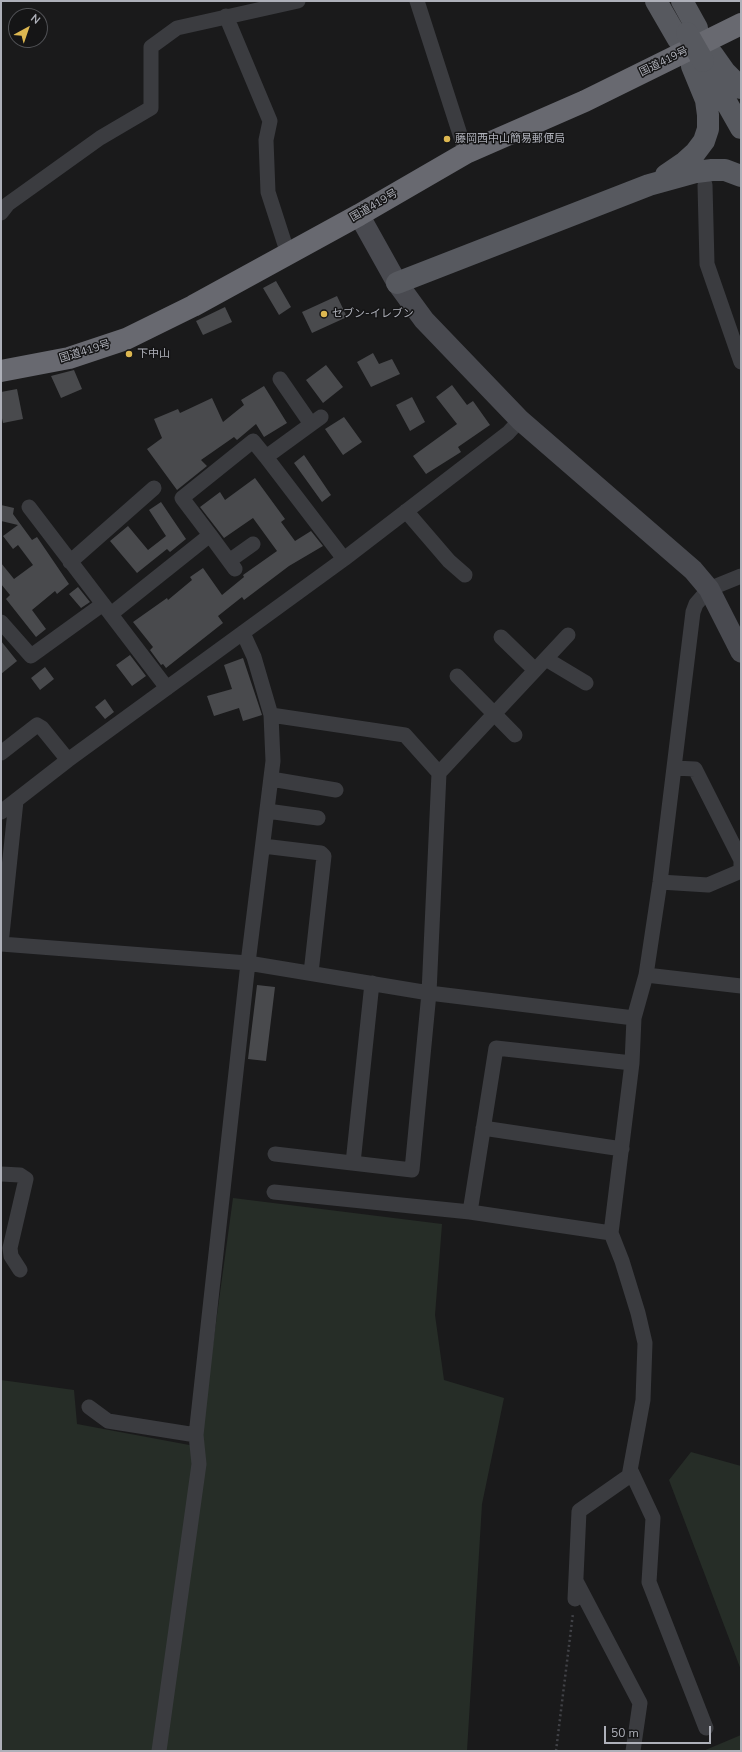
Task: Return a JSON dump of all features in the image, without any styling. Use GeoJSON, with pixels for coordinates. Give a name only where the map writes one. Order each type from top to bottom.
{"type":"FeatureCollection","features":[{"type":"Feature","properties":{"kind":"highway","name":"国道419号"},"geometry":{"type":"LineString","coordinates":[[1,371],[69,358],[126,338],[193,306],[359,215],[466,153],[586,101],[741,24]]}},
{"type":"Feature","properties":{"kind":"main road"},"geometry":{"type":"LineString","coordinates":[[656,1],[687,33]]}},
{"type":"Feature","properties":{"kind":"main road"},"geometry":{"type":"LineString","coordinates":[[665,1],[687,33]]}},
{"type":"Feature","properties":{"kind":"main road"},"geometry":{"type":"LineString","coordinates":[[670,1],[741,128]]}},
{"type":"Feature","properties":{"kind":"main road"},"geometry":{"type":"LineString","coordinates":[[682,1],[687,33]]}},
{"type":"Feature","properties":{"kind":"main road"},"geometry":{"type":"LineString","coordinates":[[703,61],[725,72],[741,88]]}},
{"type":"Feature","properties":{"kind":"main road"},"geometry":{"type":"LineString","coordinates":[[649,185],[673,171],[695,153],[704,141],[708,129],[708,115],[703,61]]}},
{"type":"Feature","properties":{"kind":"main road"},"geometry":{"type":"LineString","coordinates":[[397,283],[649,185],[696,172],[712,170],[725,170],[741,176]]}},
{"type":"Feature","properties":{"kind":"street"},"geometry":{"type":"LineString","coordinates":[[3,206],[100,138],[151,108],[151,47],[177,28],[298,1]]}},
{"type":"Feature","properties":{"kind":"street"},"geometry":{"type":"LineString","coordinates":[[417,1],[466,153]]}},
{"type":"Feature","properties":{"kind":"street"},"geometry":{"type":"LineString","coordinates":[[226,16],[270,121],[266,140],[268,192],[288,254]]}},
{"type":"Feature","properties":{"kind":"street"},"geometry":{"type":"LineString","coordinates":[[705,185],[707,264],[741,362]]}},
{"type":"Feature","properties":{"kind":"street"},"geometry":{"type":"LineString","coordinates":[[359,215],[397,283],[424,320],[520,420],[693,570],[709,589],[741,652]]}},
{"type":"Feature","properties":{"kind":"street"},"geometry":{"type":"LineString","coordinates":[[266,457],[316,420],[280,379]]}},
{"type":"Feature","properties":{"kind":"street"},"geometry":{"type":"LineString","coordinates":[[1,812],[68,760],[344,559],[508,434],[520,420]]}},
{"type":"Feature","properties":{"kind":"street"},"geometry":{"type":"LineString","coordinates":[[253,544],[232,565],[182,498],[253,441],[344,559]]}},
{"type":"Feature","properties":{"kind":"street"},"geometry":{"type":"LineString","coordinates":[[70,562],[154,488]]}},
{"type":"Feature","properties":{"kind":"street"},"geometry":{"type":"LineString","coordinates":[[29,507],[167,688]]}},
{"type":"Feature","properties":{"kind":"street"},"geometry":{"type":"LineString","coordinates":[[406,511],[449,561],[465,575]]}},
{"type":"Feature","properties":{"kind":"street"},"geometry":{"type":"LineString","coordinates":[[1,622],[31,656],[107,609],[210,535]]}},
{"type":"Feature","properties":{"kind":"street"},"geometry":{"type":"LineString","coordinates":[[575,1599],[579,1511],[629,1476],[631,1472],[643,1400],[645,1343],[625,1268],[612,1233],[632,1063],[634,1018],[646,975],[660,882],[693,612],[696,604],[709,589],[741,576]]}},
{"type":"Feature","properties":{"kind":"street"},"geometry":{"type":"LineString","coordinates":[[159,1751],[199,1464],[196,1435],[248,963],[273,761],[271,715],[254,657],[243,633]]}},
{"type":"Feature","properties":{"kind":"street"},"geometry":{"type":"LineString","coordinates":[[275,1154],[412,1170],[429,993],[439,773],[568,635]]}},
{"type":"Feature","properties":{"kind":"street"},"geometry":{"type":"LineString","coordinates":[[501,637],[540,664],[586,683]]}},
{"type":"Feature","properties":{"kind":"street"},"geometry":{"type":"LineString","coordinates":[[457,676],[515,735]]}},
{"type":"Feature","properties":{"kind":"street"},"geometry":{"type":"LineString","coordinates":[[271,715],[405,735],[439,773]]}},
{"type":"Feature","properties":{"kind":"street"},"geometry":{"type":"LineString","coordinates":[[1,753],[37,725],[42,728],[68,760]]}},
{"type":"Feature","properties":{"kind":"street"},"geometry":{"type":"LineString","coordinates":[[674,768],[695,769],[741,860],[741,866]]}},
{"type":"Feature","properties":{"kind":"street"},"geometry":{"type":"LineString","coordinates":[[271,779],[336,790]]}},
{"type":"Feature","properties":{"kind":"street"},"geometry":{"type":"LineString","coordinates":[[16,801],[1,944],[248,963],[429,993],[634,1018]]}},
{"type":"Feature","properties":{"kind":"street"},"geometry":{"type":"LineString","coordinates":[[267,811],[318,818]]}},
{"type":"Feature","properties":{"kind":"street"},"geometry":{"type":"LineString","coordinates":[[263,846],[321,853],[324,856],[311,973]]}},
{"type":"Feature","properties":{"kind":"street"},"geometry":{"type":"LineString","coordinates":[[660,882],[708,886],[741,871]]}},
{"type":"Feature","properties":{"kind":"street"},"geometry":{"type":"LineString","coordinates":[[646,975],[741,986]]}},
{"type":"Feature","properties":{"kind":"street"},"geometry":{"type":"LineString","coordinates":[[353,1163],[372,983]]}},
{"type":"Feature","properties":{"kind":"street"},"geometry":{"type":"LineString","coordinates":[[470,1212],[496,1048],[632,1063]]}},
{"type":"Feature","properties":{"kind":"street"},"geometry":{"type":"LineString","coordinates":[[483,1128],[622,1149]]}},
{"type":"Feature","properties":{"kind":"street"},"geometry":{"type":"LineString","coordinates":[[1,1174],[20,1175],[26,1178],[10,1248],[11,1256],[20,1270]]}},
{"type":"Feature","properties":{"kind":"street"},"geometry":{"type":"LineString","coordinates":[[274,1192],[470,1212],[612,1233]]}},
{"type":"Feature","properties":{"kind":"street"},"geometry":{"type":"LineString","coordinates":[[89,1407],[108,1421],[196,1435]]}},
{"type":"Feature","properties":{"kind":"street"},"geometry":{"type":"LineString","coordinates":[[631,1472],[653,1518],[648,1582],[706,1728]]}},
{"type":"Feature","properties":{"kind":"street"},"geometry":{"type":"LineString","coordinates":[[576,1580],[640,1703],[633,1751]]}},
{"type":"Feature","properties":{"kind":"path"},"geometry":{"type":"LineString","coordinates":[[556,1751],[575,1599]]}},
{"type":"Feature","properties":{"kind":"shaded area"},"geometry":{"type":"Polygon","coordinates":[[[233,1198],[442,1224],[435,1315],[444,1380],[504,1398],[482,1504],[467,1751],[1,1751],[1,1380],[74,1390],[77,1424],[200,1447],[233,1198]]]}},
{"type":"Feature","properties":{"kind":"shaded area"},"geometry":{"type":"Polygon","coordinates":[[[691,1452],[741,1466],[741,1670],[669,1480],[691,1452]]]}},
{"type":"Feature","properties":{"kind":"shaded area"},"geometry":{"type":"Polygon","coordinates":[[[741,1735],[741,1751],[703,1751],[741,1735]]]}},
{"type":"Feature","properties":{"kind":"building"},"geometry":{"type":"Polygon","coordinates":[[[276,281],[291,307],[279,315],[263,288],[276,281]]]}},
{"type":"Feature","properties":{"kind":"building","name":"セブン-イレブン"},"geometry":{"type":"Polygon","coordinates":[[[337,296],[347,317],[312,333],[302,312],[337,296]]]}},
{"type":"Feature","properties":{"kind":"building"},"geometry":{"type":"Polygon","coordinates":[[[225,307],[232,322],[203,335],[196,321],[225,307]]]}},
{"type":"Feature","properties":{"kind":"building"},"geometry":{"type":"Polygon","coordinates":[[[373,353],[379,364],[392,359],[400,374],[371,387],[357,362],[373,353]]]}},
{"type":"Feature","properties":{"kind":"building"},"geometry":{"type":"Polygon","coordinates":[[[326,365],[343,387],[323,403],[306,380],[326,365]]]}},
{"type":"Feature","properties":{"kind":"building"},"geometry":{"type":"Polygon","coordinates":[[[74,370],[82,389],[61,398],[51,376],[74,370]]]}},
{"type":"Feature","properties":{"kind":"building"},"geometry":{"type":"Polygon","coordinates":[[[452,385],[467,405],[473,401],[490,425],[458,447],[461,452],[426,474],[413,456],[457,424],[436,397],[452,385]]]}},
{"type":"Feature","properties":{"kind":"building"},"geometry":{"type":"Polygon","coordinates":[[[264,386],[287,423],[264,437],[256,424],[237,440],[234,437],[201,460],[207,466],[177,490],[147,449],[162,438],[154,419],[178,409],[180,413],[212,398],[223,422],[244,405],[241,400],[264,386]]]}},
{"type":"Feature","properties":{"kind":"building"},"geometry":{"type":"Polygon","coordinates":[[[17,389],[23,419],[3,423],[1,414],[1,392],[17,389]]]}},
{"type":"Feature","properties":{"kind":"building"},"geometry":{"type":"Polygon","coordinates":[[[412,397],[425,422],[410,431],[396,405],[412,397]]]}},
{"type":"Feature","properties":{"kind":"building"},"geometry":{"type":"Polygon","coordinates":[[[344,417],[362,442],[343,455],[325,429],[344,417]]]}},
{"type":"Feature","properties":{"kind":"building"},"geometry":{"type":"Polygon","coordinates":[[[304,455],[331,495],[322,502],[294,463],[304,455]]]}},
{"type":"Feature","properties":{"kind":"building"},"geometry":{"type":"Polygon","coordinates":[[[255,478],[285,519],[281,522],[295,541],[311,531],[323,546],[289,566],[244,600],[242,597],[218,616],[223,623],[166,668],[163,664],[161,665],[150,650],[153,647],[133,622],[167,598],[168,600],[192,580],[190,577],[203,568],[222,595],[244,577],[243,575],[277,551],[253,518],[224,538],[200,507],[220,492],[225,500],[255,478]]]}},
{"type":"Feature","properties":{"kind":"building"},"geometry":{"type":"Polygon","coordinates":[[[161,502],[186,539],[170,552],[167,549],[137,573],[110,541],[128,526],[148,550],[166,536],[149,510],[161,502]]]}},
{"type":"Feature","properties":{"kind":"building"},"geometry":{"type":"Polygon","coordinates":[[[1,505],[14,508],[13,514],[32,540],[37,537],[69,584],[57,594],[55,591],[32,610],[46,629],[36,637],[6,599],[10,595],[1,584],[1,563],[14,579],[33,565],[18,545],[13,549],[3,536],[18,525],[1,521],[1,505]]]}},
{"type":"Feature","properties":{"kind":"building"},"geometry":{"type":"Polygon","coordinates":[[[78,587],[90,602],[81,608],[69,594],[78,587]]]}},
{"type":"Feature","properties":{"kind":"building"},"geometry":{"type":"Polygon","coordinates":[[[1,641],[17,661],[1,674],[1,641]]]}},
{"type":"Feature","properties":{"kind":"building"},"geometry":{"type":"Polygon","coordinates":[[[130,655],[146,676],[132,686],[116,665],[130,655]]]}},
{"type":"Feature","properties":{"kind":"building"},"geometry":{"type":"Polygon","coordinates":[[[243,658],[262,715],[243,721],[239,708],[214,716],[207,696],[232,689],[224,665],[243,658]]]}},
{"type":"Feature","properties":{"kind":"building"},"geometry":{"type":"Polygon","coordinates":[[[45,667],[54,679],[40,690],[31,678],[45,667]]]}},
{"type":"Feature","properties":{"kind":"building"},"geometry":{"type":"Polygon","coordinates":[[[105,699],[114,712],[105,719],[95,707],[105,699]]]}},
{"type":"Feature","properties":{"kind":"building"},"geometry":{"type":"Polygon","coordinates":[[[257,985],[275,987],[266,1061],[248,1059],[257,985]]]}},
{"type":"Feature","properties":{"kind":"place","name":"藤岡西中山簡易郵便局"},"geometry":{"type":"Point","coordinates":[447,139]}},
{"type":"Feature","properties":{"kind":"place","name":"セブン-イレブン"},"geometry":{"type":"Point","coordinates":[324,314]}},
{"type":"Feature","properties":{"kind":"place","name":"下中山"},"geometry":{"type":"Point","coordinates":[129,354]}}]}
